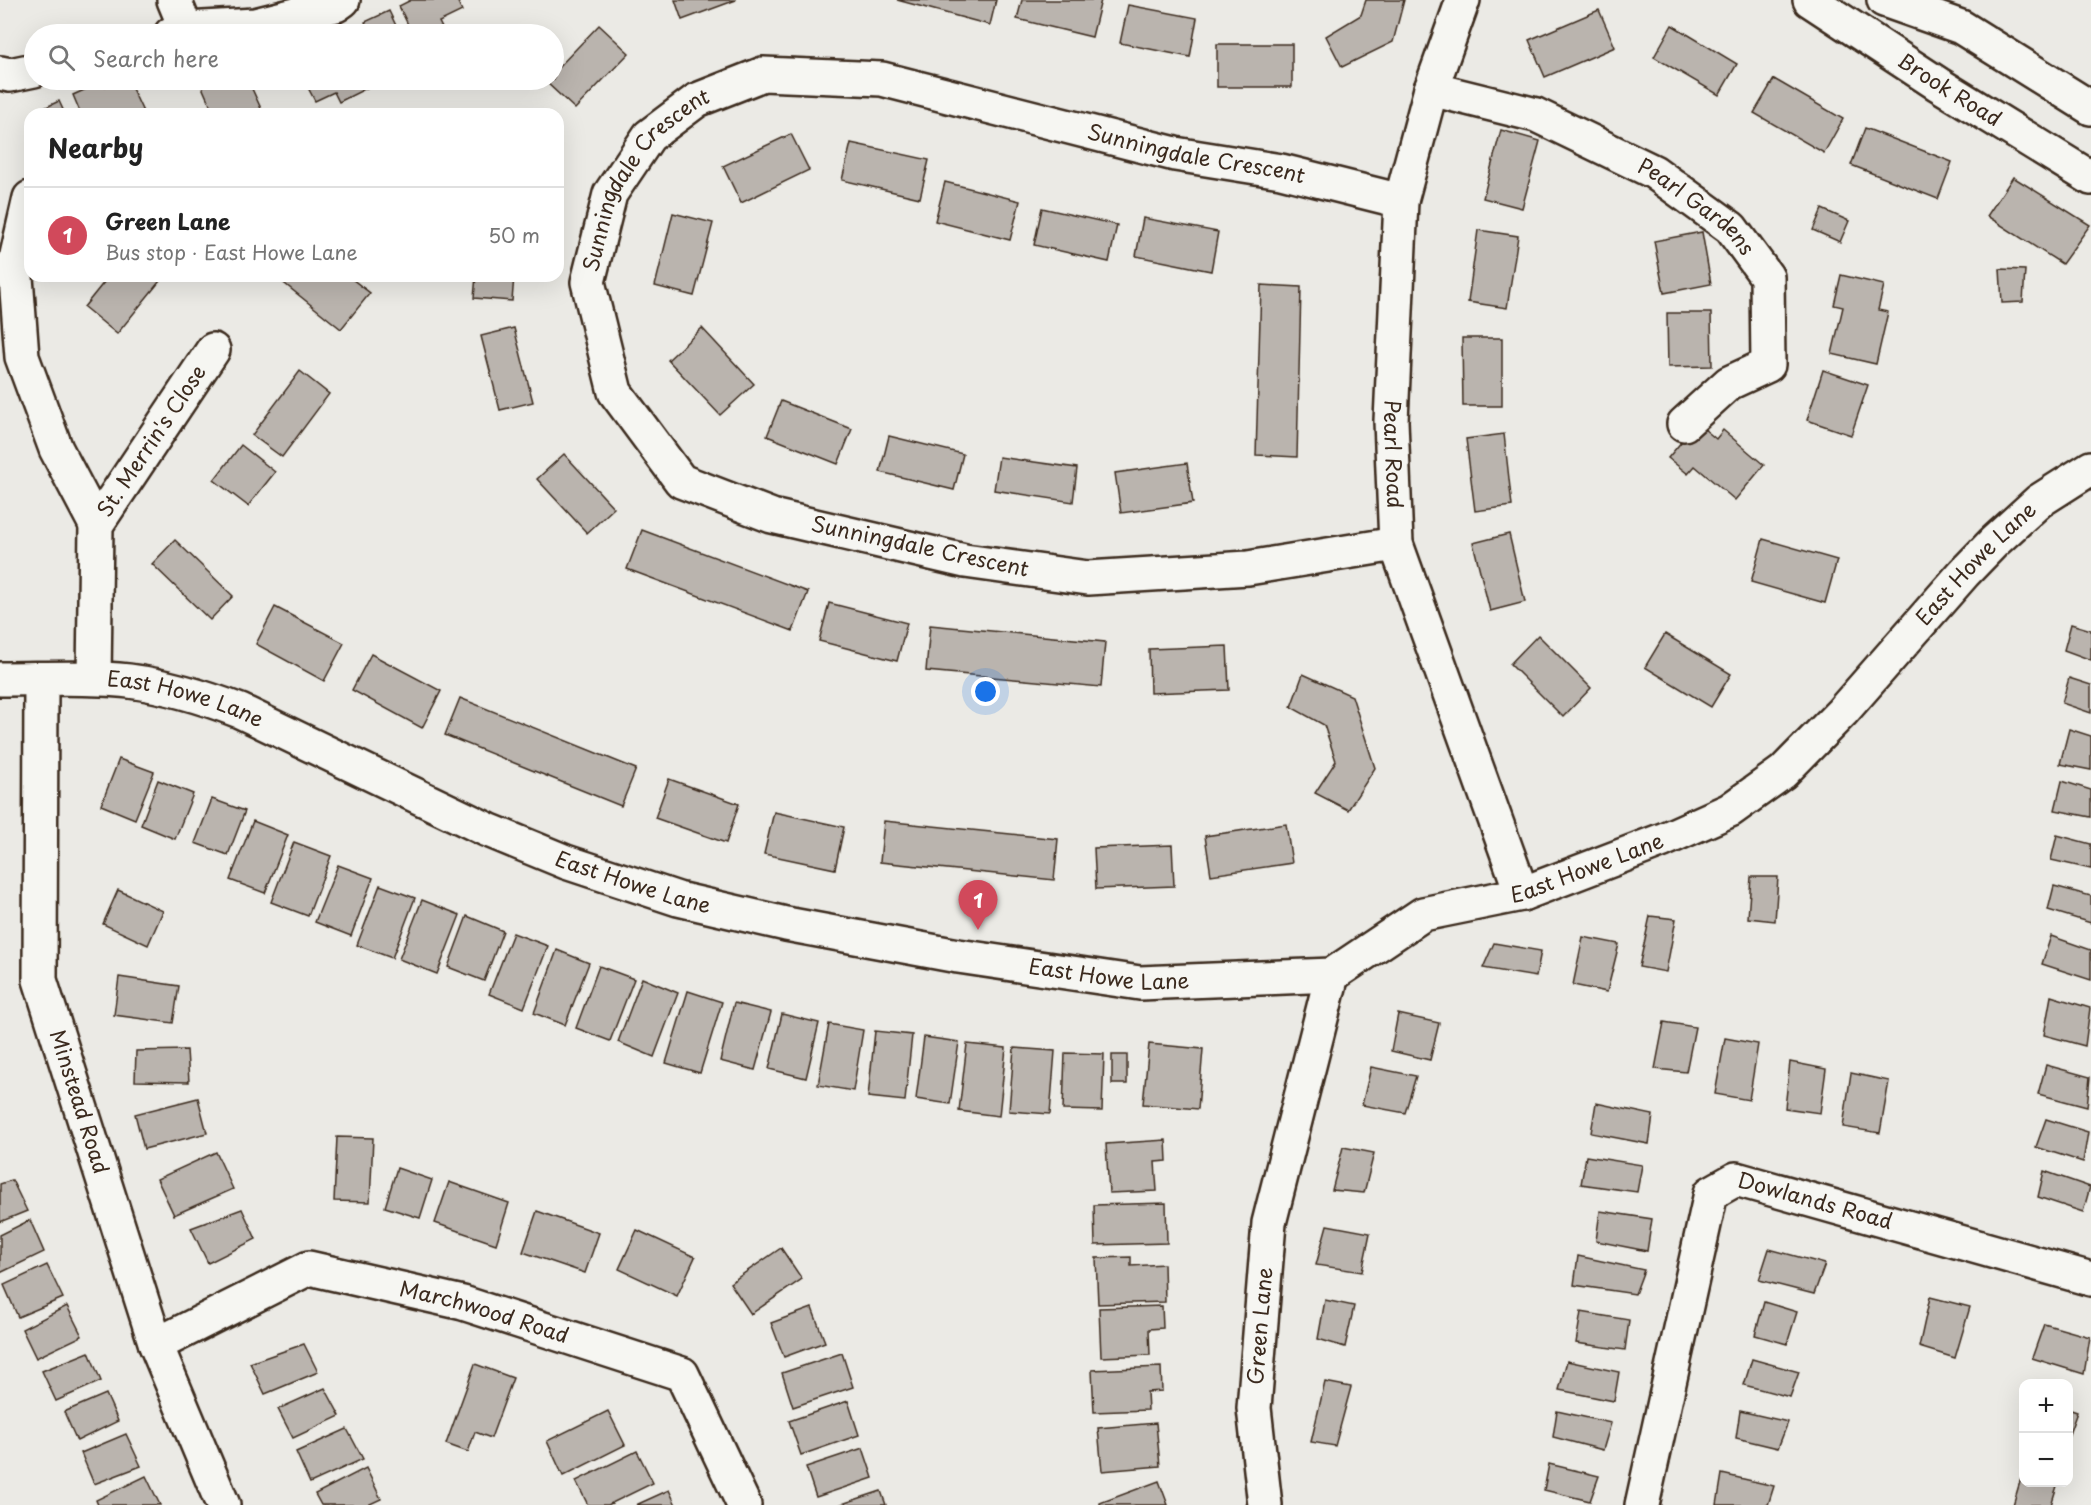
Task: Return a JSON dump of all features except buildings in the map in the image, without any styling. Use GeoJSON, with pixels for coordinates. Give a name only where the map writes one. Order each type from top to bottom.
{"type":"FeatureCollection","features":[{"type":"Feature","properties":{"kind":"street"},"geometry":{"type":"LineString","coordinates":[[259,24],[336,4],[343,0]]}},
{"type":"Feature","properties":{"kind":"street","name":"Pearl Road"},"geometry":{"type":"LineString","coordinates":[[1463,0],[1431,89],[1401,201],[1391,421],[1396,544],[1522,894]]}},
{"type":"Feature","properties":{"kind":"street","name":"Brook Road"},"geometry":{"type":"LineString","coordinates":[[1810,0],[1938,84],[2069,162],[2091,178]]}},
{"type":"Feature","properties":{"kind":"street"},"geometry":{"type":"LineString","coordinates":[[1884,0],[1961,27],[2091,108]]}},
{"type":"Feature","properties":{"kind":"street"},"geometry":{"type":"LineString","coordinates":[[177,21],[236,24]]}},
{"type":"Feature","properties":{"kind":"street"},"geometry":{"type":"LineString","coordinates":[[0,73],[10,75],[24,72]]}},
{"type":"Feature","properties":{"kind":"street","name":"Sunningdale Crescent"},"geometry":{"type":"LineString","coordinates":[[1396,544],[1248,568],[1088,578],[965,561],[771,516],[681,481],[615,392],[588,282],[609,194],[649,136],[697,100],[763,74],[882,79],[1175,154],[1281,171],[1401,201]]}},
{"type":"Feature","properties":{"kind":"street","name":"Pearl Gardens"},"geometry":{"type":"LineString","coordinates":[[1431,89],[1536,116],[1654,172],[1731,228],[1767,277],[1768,364],[1729,383],[1684,424]]}},
{"type":"Feature","properties":{"kind":"street"},"geometry":{"type":"LineString","coordinates":[[24,224],[15,264],[22,357],[56,448],[96,525]]}},
{"type":"Feature","properties":{"kind":"street","name":"St. Merrin's Close"},"geometry":{"type":"LineString","coordinates":[[94,678],[96,525],[213,350]]}},
{"type":"Feature","properties":{"kind":"street","name":"East Howe Lane"},"geometry":{"type":"LineString","coordinates":[[0,679],[94,678],[130,681],[169,688],[208,699],[240,711],[488,830],[566,862],[688,901],[786,924],[958,956],[1140,983],[1332,975],[1423,914],[1522,894],[1663,840],[1730,810],[1783,772],[1842,712],[1994,542],[2040,501],[2091,468]]}},
{"type":"Feature","properties":{"kind":"street","name":"Minstead Road"},"geometry":{"type":"LineString","coordinates":[[41,679],[40,980],[156,1345],[223,1505]]}},
{"type":"Feature","properties":{"kind":"street","name":"Green Lane"},"geometry":{"type":"LineString","coordinates":[[1265,1505],[1254,1408],[1269,1223],[1332,975]]}},
{"type":"Feature","properties":{"kind":"street","name":"Dowlands Road"},"geometry":{"type":"LineString","coordinates":[[1642,1505],[1712,1193],[1736,1179],[2091,1279]]}},
{"type":"Feature","properties":{"kind":"street","name":"Marchwood Road"},"geometry":{"type":"LineString","coordinates":[[156,1345],[309,1268],[463,1304],[682,1374],[744,1505]]}},
{"type":"Feature","properties":{"kind":"place","name":"Green Lane"},"geometry":{"type":"Point","coordinates":[978,930]}}]}
